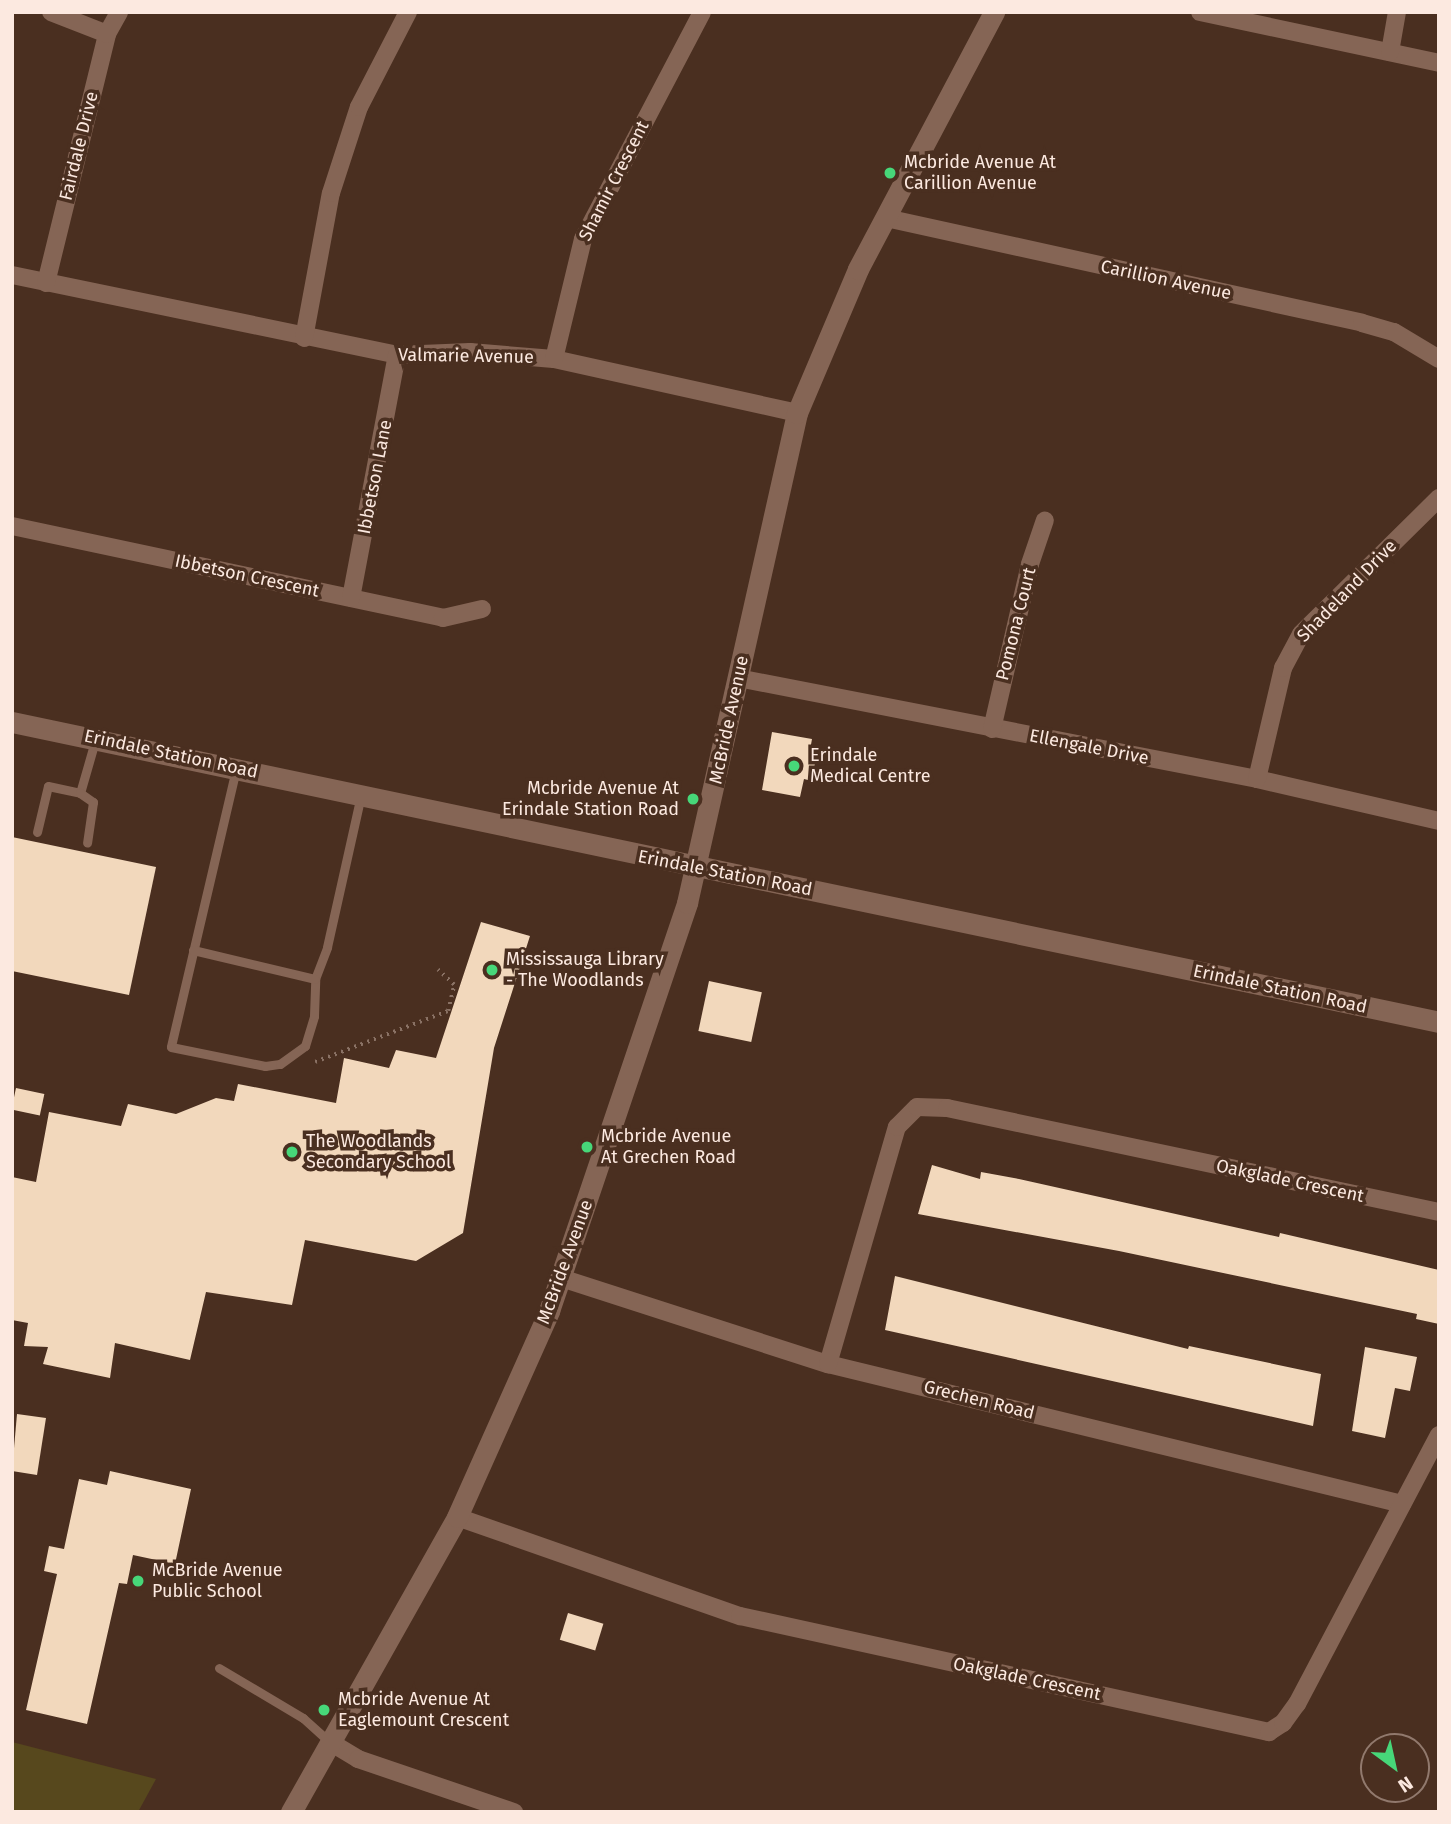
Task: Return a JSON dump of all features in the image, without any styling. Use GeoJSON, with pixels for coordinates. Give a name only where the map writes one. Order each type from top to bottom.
{"type":"FeatureCollection","features":[{"type":"Feature","properties":{"kind":"street"},"geometry":{"type":"LineString","coordinates":[[51,12],[107,34]]}},
{"type":"Feature","properties":{"kind":"street","name":"Fairdale Drive"},"geometry":{"type":"LineString","coordinates":[[46,283],[107,34],[119,12]]}},
{"type":"Feature","properties":{"kind":"street"},"geometry":{"type":"LineString","coordinates":[[304,338],[331,193],[359,107],[408,12]]}},
{"type":"Feature","properties":{"kind":"street","name":"Shamir Crescent"},"geometry":{"type":"LineString","coordinates":[[554,359],[583,239],[702,12]]}},
{"type":"Feature","properties":{"kind":"street","name":"McBride Avenue"},"geometry":{"type":"LineString","coordinates":[[291,1812],[457,1517],[561,1278],[695,866],[797,413],[831,326],[994,12]]}},
{"type":"Feature","properties":{"kind":"street"},"geometry":{"type":"LineString","coordinates":[[1200,12],[1439,63]]}},
{"type":"Feature","properties":{"kind":"street"},"geometry":{"type":"LineString","coordinates":[[1390,52],[1397,12]]}},
{"type":"Feature","properties":{"kind":"street","name":"Carillion Avenue"},"geometry":{"type":"LineString","coordinates":[[886,218],[1362,323],[1394,332],[1439,359]]}},
{"type":"Feature","properties":{"kind":"street","name":"Valmarie Avenue"},"geometry":{"type":"LineString","coordinates":[[12,275],[304,338],[397,355],[470,352],[554,359],[797,413]]}},
{"type":"Feature","properties":{"kind":"street","name":"Ibbetson Lane"},"geometry":{"type":"LineString","coordinates":[[351,598],[397,355]]}},
{"type":"Feature","properties":{"kind":"street","name":"Shadeland Drive"},"geometry":{"type":"LineString","coordinates":[[1257,779],[1283,668],[1301,634],[1439,498]]}},
{"type":"Feature","properties":{"kind":"street","name":"Pomona Court"},"geometry":{"type":"LineString","coordinates":[[992,729],[1030,564],[1045,520]]}},
{"type":"Feature","properties":{"kind":"street","name":"Ibbetson Crescent"},"geometry":{"type":"LineString","coordinates":[[12,526],[443,618],[481,609]]}},
{"type":"Feature","properties":{"kind":"street","name":"Ellengale Drive"},"geometry":{"type":"LineString","coordinates":[[738,678],[1257,779],[1439,821]]}},
{"type":"Feature","properties":{"kind":"street","name":"Erindale Station Road"},"geometry":{"type":"LineString","coordinates":[[12,722],[1439,1022]]}},
{"type":"Feature","properties":{"kind":"street","name":"Oakglade Crescent"},"geometry":{"type":"LineString","coordinates":[[828,1364],[897,1127],[917,1107],[947,1108],[1439,1212]]}},
{"type":"Feature","properties":{"kind":"street","name":"Grechen Road"},"geometry":{"type":"LineString","coordinates":[[561,1278],[828,1364],[1402,1504]]}},
{"type":"Feature","properties":{"kind":"street","name":"Oakglade Crescent"},"geometry":{"type":"LineString","coordinates":[[457,1517],[740,1616],[1269,1732],[1283,1723],[1297,1704],[1439,1435]]}},
{"type":"Feature","properties":{"kind":"street"},"geometry":{"type":"LineString","coordinates":[[330,1742],[358,1759],[514,1812]]}},
{"type":"Feature","properties":{"kind":"lane"},"geometry":{"type":"LineString","coordinates":[[80,793],[96,739]]}},
{"type":"Feature","properties":{"kind":"lane"},"geometry":{"type":"LineString","coordinates":[[237,768],[171,1047],[265,1066],[280,1064],[305,1046],[312,1032],[315,979],[327,947],[361,794]]}},
{"type":"Feature","properties":{"kind":"lane"},"geometry":{"type":"LineString","coordinates":[[37,832],[48,786],[80,793],[93,802],[87,843]]}},
{"type":"Feature","properties":{"kind":"lane"},"geometry":{"type":"LineString","coordinates":[[193,950],[315,979]]}},
{"type":"Feature","properties":{"kind":"lane"},"geometry":{"type":"LineString","coordinates":[[219,1668],[303,1718],[330,1742]]}},
{"type":"Feature","properties":{"kind":"path"},"geometry":{"type":"LineString","coordinates":[[315,1062],[448,1011],[454,985],[438,970]]}},
{"type":"Feature","properties":{"kind":"shaded area"},"geometry":{"type":"Polygon","coordinates":[[[12,1742],[156,1779],[138,1812],[12,1812],[12,1742]]]}},
{"type":"Feature","properties":{"kind":"building"},"geometry":{"type":"Polygon","coordinates":[[[772,732],[812,739],[809,756],[816,757],[812,781],[804,779],[800,797],[762,790],[772,732]]]}},
{"type":"Feature","properties":{"kind":"building"},"geometry":{"type":"Polygon","coordinates":[[[12,837],[156,867],[129,995],[12,971],[12,837]]]}},
{"type":"Feature","properties":{"kind":"building"},"geometry":{"type":"Polygon","coordinates":[[[481,922],[530,936],[494,1048],[463,1233],[416,1261],[305,1240],[292,1305],[206,1292],[190,1360],[115,1343],[110,1378],[43,1364],[48,1347],[24,1346],[28,1323],[12,1320],[12,1177],[36,1182],[49,1112],[121,1126],[128,1104],[176,1114],[216,1098],[234,1101],[238,1084],[336,1103],[344,1058],[389,1068],[396,1050],[436,1058],[481,922]]]}},
{"type":"Feature","properties":{"kind":"building"},"geometry":{"type":"Polygon","coordinates":[[[709,981],[762,992],[751,1042],[698,1031],[709,981]]]}},
{"type":"Feature","properties":{"kind":"building"},"geometry":{"type":"Polygon","coordinates":[[[16,1088],[44,1094],[40,1116],[12,1110],[16,1088]]]}},
{"type":"Feature","properties":{"kind":"building"},"geometry":{"type":"Polygon","coordinates":[[[932,1165],[980,1179],[981,1172],[1279,1237],[1280,1233],[1439,1270],[1439,1324],[1416,1319],[1417,1314],[1119,1251],[918,1214],[932,1165]]]}},
{"type":"Feature","properties":{"kind":"building"},"geometry":{"type":"Polygon","coordinates":[[[895,1276],[1188,1349],[1189,1346],[1321,1374],[1313,1426],[885,1330],[895,1276]]]}},
{"type":"Feature","properties":{"kind":"building"},"geometry":{"type":"Polygon","coordinates":[[[1365,1347],[1417,1357],[1410,1391],[1395,1388],[1385,1438],[1352,1431],[1365,1347]]]}},
{"type":"Feature","properties":{"kind":"building"},"geometry":{"type":"Polygon","coordinates":[[[17,1414],[46,1418],[37,1475],[12,1471],[17,1414]]]}},
{"type":"Feature","properties":{"kind":"building"},"geometry":{"type":"Polygon","coordinates":[[[110,1471],[191,1489],[175,1564],[133,1555],[127,1584],[119,1583],[87,1724],[26,1710],[57,1574],[44,1571],[49,1546],[64,1549],[79,1479],[107,1485],[110,1471]]]}},
{"type":"Feature","properties":{"kind":"building"},"geometry":{"type":"Polygon","coordinates":[[[568,1613],[603,1624],[595,1651],[560,1640],[568,1613]]]}},
{"type":"Feature","properties":{"kind":"place","name":"Mcbride Avenue At Carillion Avenue"},"geometry":{"type":"Point","coordinates":[890,173]}},
{"type":"Feature","properties":{"kind":"place","name":"Erindale Medical Centre"},"geometry":{"type":"Point","coordinates":[794,766]}},
{"type":"Feature","properties":{"kind":"place","name":"Mcbride Avenue At Erindale Station Road"},"geometry":{"type":"Point","coordinates":[693,799]}},
{"type":"Feature","properties":{"kind":"place","name":"Mississauga Library - The Woodlands"},"geometry":{"type":"Point","coordinates":[492,970]}},
{"type":"Feature","properties":{"kind":"place","name":"Mcbride Avenue At Grechen Road"},"geometry":{"type":"Point","coordinates":[587,1147]}},
{"type":"Feature","properties":{"kind":"place","name":"The Woodlands Secondary School"},"geometry":{"type":"Point","coordinates":[292,1152]}},
{"type":"Feature","properties":{"kind":"place","name":"McBride Avenue Public School"},"geometry":{"type":"Point","coordinates":[138,1581]}},
{"type":"Feature","properties":{"kind":"place","name":"Mcbride Avenue At Eaglemount Crescent"},"geometry":{"type":"Point","coordinates":[324,1710]}}]}
